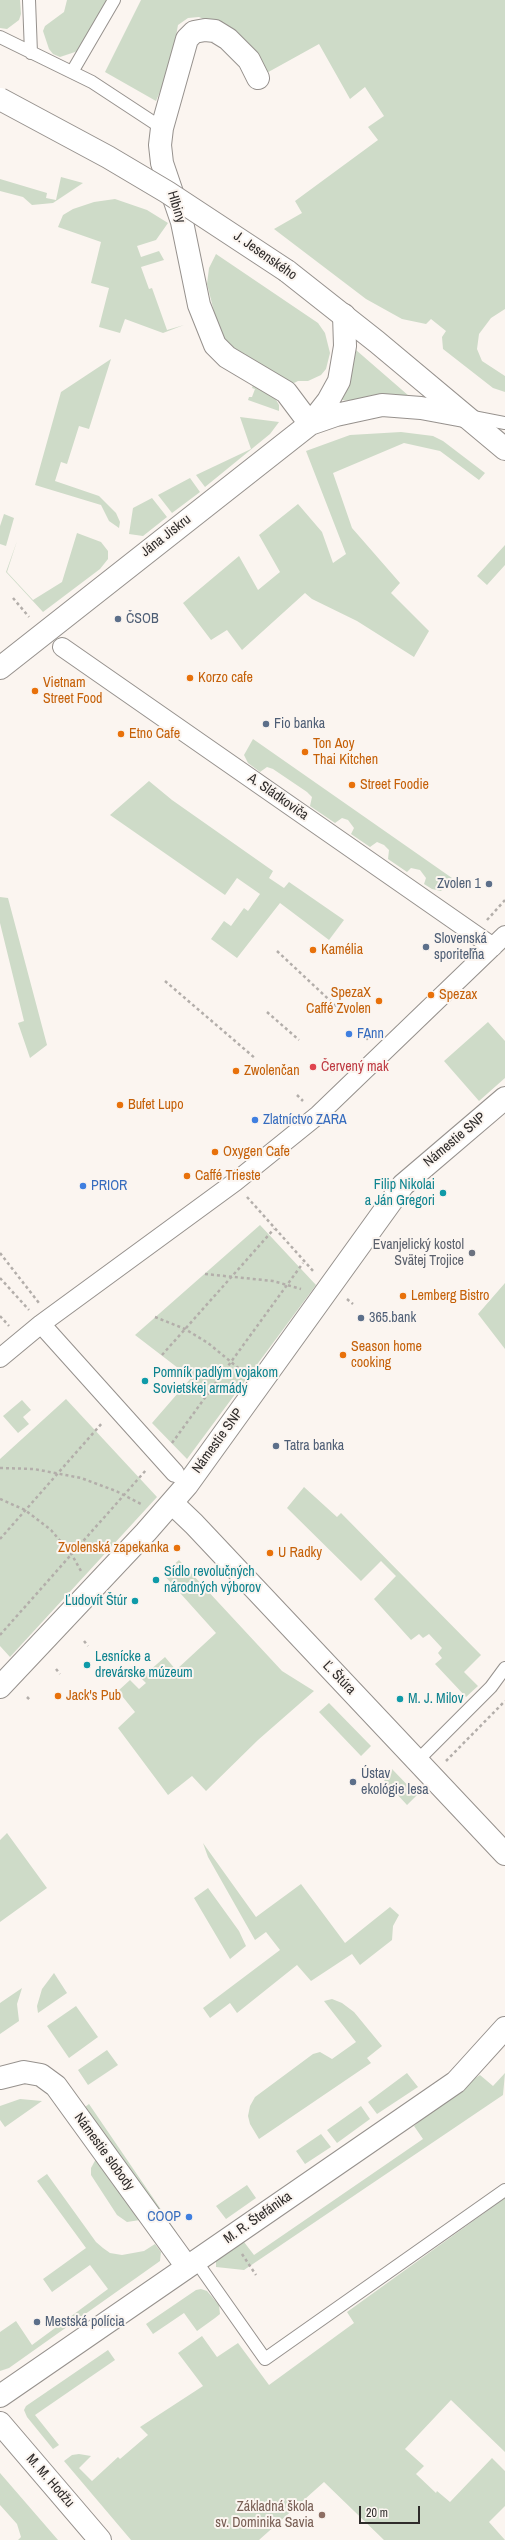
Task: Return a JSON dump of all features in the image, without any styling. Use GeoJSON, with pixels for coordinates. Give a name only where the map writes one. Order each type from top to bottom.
{"type":"FeatureCollection","features":[{"type":"Feature","properties":{"kind":"street","name":"Hlbiny"},"geometry":{"type":"LineString","coordinates":[[258,78],[249,60],[228,39],[215,31],[205,30],[194,32],[187,39],[162,128],[160,145],[162,163],[182,222],[199,305],[206,329],[215,346],[227,357],[286,392],[310,424]]}},
{"type":"Feature","properties":{"kind":"street","name":"J. Jesenského"},"geometry":{"type":"LineString","coordinates":[[0,99],[160,188],[287,271],[344,315],[505,449]]}},
{"type":"Feature","properties":{"kind":"street","name":"Jána Jiskru"},"geometry":{"type":"LineString","coordinates":[[24,649],[310,424],[328,401],[338,381],[344,352],[344,315]]}},
{"type":"Feature","properties":{"kind":"street","name":"Jána Jiskru"},"geometry":{"type":"LineString","coordinates":[[310,424],[336,415],[382,405],[421,408],[464,416]]}},
{"type":"Feature","properties":{"kind":"street","name":"A. Sládkoviča"},"geometry":{"type":"LineString","coordinates":[[62,647],[474,933],[499,941]]}},
{"type":"Feature","properties":{"kind":"street"},"geometry":{"type":"LineString","coordinates":[[0,653],[24,649]]}},
{"type":"Feature","properties":{"kind":"street"},"geometry":{"type":"LineString","coordinates":[[0,668],[24,649]]}},
{"type":"Feature","properties":{"kind":"street"},"geometry":{"type":"LineString","coordinates":[[0,674],[24,649]]}},
{"type":"Feature","properties":{"kind":"street"},"geometry":{"type":"LineString","coordinates":[[0,1358],[41,1324],[235,1182],[318,1116],[499,941]]}},
{"type":"Feature","properties":{"kind":"street","name":"Námestie SNP"},"geometry":{"type":"LineString","coordinates":[[0,1687],[172,1503],[403,1186],[505,1098]]}},
{"type":"Feature","properties":{"kind":"street","name":"Námestie SNP"},"geometry":{"type":"LineString","coordinates":[[41,1324],[175,1473]]}},
{"type":"Feature","properties":{"kind":"street","name":"Ľ. Štúra"},"geometry":{"type":"LineString","coordinates":[[172,1503],[505,1854]]}},
{"type":"Feature","properties":{"kind":"street","name":"M. R. Štefánika"},"geometry":{"type":"LineString","coordinates":[[0,2396],[456,2082],[505,2028]]}},
{"type":"Feature","properties":{"kind":"street","name":"Námestie slobody"},"geometry":{"type":"LineString","coordinates":[[0,2078],[24,2072],[41,2075],[56,2086],[191,2264]]}},
{"type":"Feature","properties":{"kind":"street","name":"M. M. Hodžu"},"geometry":{"type":"LineString","coordinates":[[0,2423],[100,2540]]}},
{"type":"Feature","properties":{"kind":"lane"},"geometry":{"type":"LineString","coordinates":[[29,0],[31,53]]}},
{"type":"Feature","properties":{"kind":"lane"},"geometry":{"type":"LineString","coordinates":[[72,72],[114,0]]}},
{"type":"Feature","properties":{"kind":"lane"},"geometry":{"type":"LineString","coordinates":[[0,38],[92,82],[162,128]]}},
{"type":"Feature","properties":{"kind":"lane"},"geometry":{"type":"LineString","coordinates":[[464,416],[505,423]]}},
{"type":"Feature","properties":{"kind":"lane"},"geometry":{"type":"LineString","coordinates":[[425,1768],[492,1687],[505,1668]]}},
{"type":"Feature","properties":{"kind":"lane"},"geometry":{"type":"LineString","coordinates":[[191,2264],[265,2359],[505,2190]]}},
{"type":"Feature","properties":{"kind":"path"},"geometry":{"type":"LineString","coordinates":[[13,598],[33,622]]}},
{"type":"Feature","properties":{"kind":"path"},"geometry":{"type":"LineString","coordinates":[[474,933],[505,900]]}},
{"type":"Feature","properties":{"kind":"path"},"geometry":{"type":"LineString","coordinates":[[277,952],[339,1009]]}},
{"type":"Feature","properties":{"kind":"path"},"geometry":{"type":"LineString","coordinates":[[165,981],[256,1059]]}},
{"type":"Feature","properties":{"kind":"path"},"geometry":{"type":"LineString","coordinates":[[267,1012],[299,1040]]}},
{"type":"Feature","properties":{"kind":"path"},"geometry":{"type":"LineString","coordinates":[[235,1182],[303,1263],[329,1286],[353,1304]]}},
{"type":"Feature","properties":{"kind":"path"},"geometry":{"type":"LineString","coordinates":[[162,1355],[274,1229]]}},
{"type":"Feature","properties":{"kind":"path"},"geometry":{"type":"LineString","coordinates":[[0,1253],[38,1300],[41,1324]]}},
{"type":"Feature","properties":{"kind":"path"},"geometry":{"type":"LineString","coordinates":[[0,1635],[124,1495],[160,1457],[303,1263]]}},
{"type":"Feature","properties":{"kind":"path"},"geometry":{"type":"LineString","coordinates":[[205,1274],[232,1276],[288,1284],[304,1291]]}},
{"type":"Feature","properties":{"kind":"path"},"geometry":{"type":"LineString","coordinates":[[0,1278],[41,1324]]}},
{"type":"Feature","properties":{"kind":"path"},"geometry":{"type":"LineString","coordinates":[[155,1317],[185,1329],[208,1342],[232,1361],[248,1377]]}},
{"type":"Feature","properties":{"kind":"path"},"geometry":{"type":"LineString","coordinates":[[0,1539],[60,1473],[115,1408]]}},
{"type":"Feature","properties":{"kind":"path"},"geometry":{"type":"LineString","coordinates":[[0,1468],[34,1469],[80,1478],[124,1495],[148,1508]]}},
{"type":"Feature","properties":{"kind":"path"},"geometry":{"type":"LineString","coordinates":[[0,1499],[25,1510],[51,1530],[72,1555],[84,1577]]}},
{"type":"Feature","properties":{"kind":"path"},"geometry":{"type":"LineString","coordinates":[[84,1641],[88,1646]]}},
{"type":"Feature","properties":{"kind":"path"},"geometry":{"type":"LineString","coordinates":[[56,1669],[60,1674]]}},
{"type":"Feature","properties":{"kind":"path"},"geometry":{"type":"LineString","coordinates":[[27,1696],[31,1701]]}},
{"type":"Feature","properties":{"kind":"path"},"geometry":{"type":"LineString","coordinates":[[425,1768],[505,1701]]}},
{"type":"Feature","properties":{"kind":"path"},"geometry":{"type":"LineString","coordinates":[[240,2252],[256,2275]]}},
{"type":"Feature","properties":{"kind":"green space"},"geometry":{"type":"Polygon","coordinates":[[[0,0],[20,0],[21,14],[19,20],[7,29],[0,28],[0,0]]]}},
{"type":"Feature","properties":{"kind":"green space"},"geometry":{"type":"Polygon","coordinates":[[[67,0],[108,0],[78,51],[60,57],[53,54],[49,49],[43,31],[45,26],[64,12],[67,0]]]}},
{"type":"Feature","properties":{"kind":"green space"},"geometry":{"type":"Polygon","coordinates":[[[141,0],[505,0],[505,309],[491,318],[479,334],[477,349],[482,361],[505,376],[505,392],[493,388],[443,349],[442,337],[446,331],[431,319],[426,324],[402,319],[366,299],[274,229],[302,213],[295,201],[378,140],[368,127],[384,116],[365,87],[350,99],[319,44],[263,75],[218,26],[199,17],[188,18],[178,25],[170,68],[156,101],[105,72],[141,0]]]}},
{"type":"Feature","properties":{"kind":"green space"},"geometry":{"type":"Polygon","coordinates":[[[61,177],[83,183],[53,203],[32,205],[23,197],[0,191],[0,179],[47,193],[46,198],[56,200],[61,177]]]}},
{"type":"Feature","properties":{"kind":"green space"},"geometry":{"type":"Polygon","coordinates":[[[115,199],[147,210],[168,223],[156,240],[137,246],[141,257],[159,251],[164,260],[141,267],[149,289],[152,288],[167,330],[184,325],[163,333],[125,319],[120,333],[99,327],[109,288],[91,283],[101,242],[58,227],[63,215],[73,209],[94,202],[115,199]]]}},
{"type":"Feature","properties":{"kind":"green space"},"geometry":{"type":"Polygon","coordinates":[[[216,254],[318,323],[325,333],[330,353],[326,369],[321,375],[308,381],[298,381],[292,384],[224,343],[218,327],[207,284],[209,268],[216,254]]]}},
{"type":"Feature","properties":{"kind":"green space"},"geometry":{"type":"Polygon","coordinates":[[[356,350],[409,396],[408,398],[349,401],[342,400],[353,366],[356,350]]]}},
{"type":"Feature","properties":{"kind":"green space"},"geometry":{"type":"Polygon","coordinates":[[[111,359],[89,429],[79,426],[67,464],[61,462],[55,481],[99,496],[116,513],[120,522],[119,528],[109,521],[101,505],[35,485],[61,392],[111,359]]]}},
{"type":"Feature","properties":{"kind":"green space"},"geometry":{"type":"Polygon","coordinates":[[[254,382],[274,396],[279,405],[279,411],[248,400],[249,397],[252,397],[255,389],[252,388],[254,382]]]}},
{"type":"Feature","properties":{"kind":"green space"},"geometry":{"type":"Polygon","coordinates":[[[240,417],[279,422],[270,434],[205,487],[196,475],[251,449],[240,417]]]}},
{"type":"Feature","properties":{"kind":"green space"},"geometry":{"type":"Polygon","coordinates":[[[401,432],[433,436],[443,441],[485,473],[479,480],[440,451],[404,443],[333,473],[352,528],[400,583],[391,593],[429,631],[414,657],[357,621],[312,599],[305,593],[242,650],[227,630],[211,640],[183,603],[239,556],[258,590],[280,572],[259,535],[298,504],[322,532],[333,563],[346,554],[306,451],[350,435],[401,432]]]}},
{"type":"Feature","properties":{"kind":"green space"},"geometry":{"type":"Polygon","coordinates":[[[190,478],[200,492],[172,513],[158,495],[190,478]]]}},
{"type":"Feature","properties":{"kind":"green space"},"geometry":{"type":"Polygon","coordinates":[[[152,498],[167,517],[143,536],[129,534],[133,508],[152,498]]]}},
{"type":"Feature","properties":{"kind":"green space"},"geometry":{"type":"Polygon","coordinates":[[[4,514],[14,518],[6,546],[0,544],[0,526],[4,514]]]}},
{"type":"Feature","properties":{"kind":"green space"},"geometry":{"type":"Polygon","coordinates":[[[77,533],[101,542],[108,551],[108,559],[100,569],[43,612],[6,572],[17,541],[7,572],[33,600],[62,582],[77,533]]]}},
{"type":"Feature","properties":{"kind":"green space"},"geometry":{"type":"Polygon","coordinates":[[[505,545],[505,565],[487,585],[477,576],[505,545]]]}},
{"type":"Feature","properties":{"kind":"green space"},"geometry":{"type":"Polygon","coordinates":[[[253,739],[452,878],[441,891],[432,889],[424,884],[426,878],[420,870],[411,868],[407,872],[388,859],[389,850],[384,845],[377,842],[370,847],[351,834],[354,828],[348,820],[342,818],[335,823],[310,806],[312,797],[307,792],[273,769],[267,767],[260,772],[248,763],[244,755],[253,739]]]}},
{"type":"Feature","properties":{"kind":"green space"},"geometry":{"type":"Polygon","coordinates":[[[149,781],[172,800],[273,871],[269,878],[284,888],[289,882],[344,920],[329,940],[280,903],[237,958],[211,939],[224,921],[231,926],[244,908],[248,911],[260,894],[237,878],[225,895],[110,815],[149,781]]]}},
{"type":"Feature","properties":{"kind":"green space"},"geometry":{"type":"Polygon","coordinates":[[[0,897],[8,898],[47,1045],[30,1058],[18,1023],[24,1021],[0,923],[0,897]]]}},
{"type":"Feature","properties":{"kind":"green space"},"geometry":{"type":"Polygon","coordinates":[[[488,1022],[505,1041],[505,1078],[479,1101],[444,1061],[488,1022]]]}},
{"type":"Feature","properties":{"kind":"green space"},"geometry":{"type":"Polygon","coordinates":[[[260,1225],[316,1285],[187,1459],[152,1423],[191,1378],[135,1335],[260,1225]]]}},
{"type":"Feature","properties":{"kind":"green space"},"geometry":{"type":"Polygon","coordinates":[[[505,1283],[505,1349],[478,1314],[505,1283]]]}},
{"type":"Feature","properties":{"kind":"green space"},"geometry":{"type":"Polygon","coordinates":[[[66,1399],[157,1497],[10,1657],[0,1646],[0,1459],[66,1399]]]}},
{"type":"Feature","properties":{"kind":"green space"},"geometry":{"type":"Polygon","coordinates":[[[22,1400],[31,1410],[23,1417],[29,1424],[18,1433],[3,1416],[22,1400]]]}},
{"type":"Feature","properties":{"kind":"green space"},"geometry":{"type":"Polygon","coordinates":[[[304,1487],[337,1517],[341,1513],[481,1655],[464,1672],[478,1686],[466,1697],[435,1664],[442,1658],[438,1653],[442,1648],[429,1634],[423,1638],[419,1634],[411,1640],[374,1599],[396,1576],[381,1561],[361,1581],[287,1508],[304,1487]]]}},
{"type":"Feature","properties":{"kind":"green space"},"geometry":{"type":"Polygon","coordinates":[[[179,1560],[282,1671],[314,1691],[258,1740],[206,1791],[192,1776],[168,1795],[118,1728],[135,1712],[118,1691],[130,1680],[139,1689],[146,1683],[141,1678],[165,1657],[176,1670],[216,1633],[163,1574],[179,1560]]]}},
{"type":"Feature","properties":{"kind":"green space"},"geometry":{"type":"Polygon","coordinates":[[[329,1703],[371,1746],[361,1756],[319,1712],[329,1703]]]}},
{"type":"Feature","properties":{"kind":"green space"},"geometry":{"type":"Polygon","coordinates":[[[392,1769],[417,1795],[407,1805],[383,1779],[392,1769]]]}},
{"type":"Feature","properties":{"kind":"green space"},"geometry":{"type":"Polygon","coordinates":[[[7,1833],[47,1888],[0,1922],[0,1840],[7,1833]]]}},
{"type":"Feature","properties":{"kind":"green space"},"geometry":{"type":"Polygon","coordinates":[[[203,1843],[256,1917],[301,1884],[345,1943],[390,1907],[399,1915],[393,1926],[392,1940],[360,1965],[352,1954],[311,1981],[297,1965],[237,2013],[230,2003],[210,2018],[203,2008],[280,1950],[266,1932],[255,1940],[208,1857],[203,1843]]]}},
{"type":"Feature","properties":{"kind":"green space"},"geometry":{"type":"Polygon","coordinates":[[[208,1888],[239,1931],[246,1946],[230,1959],[194,1898],[208,1888]]]}},
{"type":"Feature","properties":{"kind":"green space"},"geometry":{"type":"Polygon","coordinates":[[[54,1973],[67,1993],[38,2013],[37,2006],[42,1989],[54,1973]]]}},
{"type":"Feature","properties":{"kind":"green space"},"geometry":{"type":"Polygon","coordinates":[[[22,1988],[17,2004],[19,2021],[0,2034],[0,2003],[22,1988]]]}},
{"type":"Feature","properties":{"kind":"green space"},"geometry":{"type":"Polygon","coordinates":[[[332,1999],[342,2003],[354,2012],[382,2046],[367,2058],[371,2063],[259,2139],[250,2124],[248,2116],[250,2106],[255,2097],[313,2054],[320,2052],[332,2059],[356,2042],[324,2001],[332,1999]]]}},
{"type":"Feature","properties":{"kind":"green space"},"geometry":{"type":"Polygon","coordinates":[[[76,2006],[98,2037],[69,2058],[47,2026],[76,2006]]]}},
{"type":"Feature","properties":{"kind":"green space"},"geometry":{"type":"Polygon","coordinates":[[[107,2050],[118,2065],[88,2085],[78,2070],[107,2050]]]}},
{"type":"Feature","properties":{"kind":"green space"},"geometry":{"type":"Polygon","coordinates":[[[407,2073],[418,2087],[377,2114],[368,2102],[407,2073]]]}},
{"type":"Feature","properties":{"kind":"green space"},"geometry":{"type":"Polygon","coordinates":[[[505,2073],[503,2095],[244,2270],[216,2267],[216,2259],[222,2251],[244,2242],[254,2255],[423,2139],[414,2126],[454,2092],[480,2075],[493,2086],[505,2073]]]}},
{"type":"Feature","properties":{"kind":"green space"},"geometry":{"type":"Polygon","coordinates":[[[20,2099],[42,2101],[5,2127],[0,2120],[0,2106],[20,2099]]]}},
{"type":"Feature","properties":{"kind":"green space"},"geometry":{"type":"Polygon","coordinates":[[[89,2104],[177,2233],[173,2236],[85,2107],[89,2104]]]}},
{"type":"Feature","properties":{"kind":"green space"},"geometry":{"type":"Polygon","coordinates":[[[361,2106],[370,2119],[337,2143],[327,2130],[361,2106]]]}},
{"type":"Feature","properties":{"kind":"green space"},"geometry":{"type":"Polygon","coordinates":[[[321,2134],[331,2147],[305,2164],[296,2151],[321,2134]]]}},
{"type":"Feature","properties":{"kind":"green space"},"geometry":{"type":"Polygon","coordinates":[[[97,2157],[140,2220],[127,2222],[117,2215],[91,2175],[91,2168],[97,2157]]]}},
{"type":"Feature","properties":{"kind":"green space"},"geometry":{"type":"Polygon","coordinates":[[[47,2174],[96,2242],[103,2248],[110,2253],[122,2255],[144,2251],[155,2244],[161,2252],[160,2261],[9,2368],[0,2371],[0,2332],[16,2321],[32,2345],[108,2289],[90,2265],[52,2292],[43,2279],[86,2248],[37,2181],[47,2174]]]}},
{"type":"Feature","properties":{"kind":"green space"},"geometry":{"type":"Polygon","coordinates":[[[247,2185],[256,2198],[226,2219],[216,2206],[247,2185]]]}},
{"type":"Feature","properties":{"kind":"green space"},"geometry":{"type":"Polygon","coordinates":[[[505,2198],[505,2452],[451,2400],[405,2449],[424,2466],[416,2474],[436,2493],[437,2491],[450,2502],[492,2458],[505,2471],[505,2506],[489,2522],[505,2540],[384,2540],[324,2482],[259,2540],[131,2540],[64,2461],[72,2455],[79,2454],[91,2456],[79,2468],[92,2481],[118,2457],[120,2459],[148,2435],[140,2427],[203,2386],[178,2353],[202,2336],[217,2357],[238,2343],[269,2385],[354,2323],[347,2312],[505,2198]]]}},
{"type":"Feature","properties":{"kind":"green space"},"geometry":{"type":"Polygon","coordinates":[[[201,2289],[207,2291],[219,2305],[220,2314],[197,2331],[184,2313],[153,2334],[146,2324],[196,2290],[201,2289]]]}},
{"type":"Feature","properties":{"kind":"green space"},"geometry":{"type":"Polygon","coordinates":[[[108,2350],[115,2360],[35,2415],[59,2445],[53,2449],[27,2417],[24,2410],[26,2406],[108,2350]]]}},
{"type":"Feature","properties":{"kind":"green space"},"geometry":{"type":"Polygon","coordinates":[[[0,2473],[58,2540],[18,2540],[21,2537],[17,2524],[0,2505],[0,2473]]]}},
{"type":"Feature","properties":{"kind":"place","name":"ČSOB"},"geometry":{"type":"Point","coordinates":[118,619]}},
{"type":"Feature","properties":{"kind":"place","name":"Korzo cafe"},"geometry":{"type":"Point","coordinates":[190,678]}},
{"type":"Feature","properties":{"kind":"place","name":"Vietnam Street Food"},"geometry":{"type":"Point","coordinates":[35,691]}},
{"type":"Feature","properties":{"kind":"place","name":"Fio banka"},"geometry":{"type":"Point","coordinates":[266,724]}},
{"type":"Feature","properties":{"kind":"place","name":"Etno Cafe"},"geometry":{"type":"Point","coordinates":[121,734]}},
{"type":"Feature","properties":{"kind":"place","name":"Ton Aoy Thai Kitchen"},"geometry":{"type":"Point","coordinates":[305,752]}},
{"type":"Feature","properties":{"kind":"place","name":"Street Foodie"},"geometry":{"type":"Point","coordinates":[352,785]}},
{"type":"Feature","properties":{"kind":"place","name":"Zvolen 1"},"geometry":{"type":"Point","coordinates":[489,884]}},
{"type":"Feature","properties":{"kind":"place","name":"Slovenská sporiteľňa"},"geometry":{"type":"Point","coordinates":[426,947]}},
{"type":"Feature","properties":{"kind":"place","name":"Kamélia"},"geometry":{"type":"Point","coordinates":[313,950]}},
{"type":"Feature","properties":{"kind":"place","name":"Spezax"},"geometry":{"type":"Point","coordinates":[431,995]}},
{"type":"Feature","properties":{"kind":"place","name":"SpezaX Caffé Zvolen"},"geometry":{"type":"Point","coordinates":[379,1001]}},
{"type":"Feature","properties":{"kind":"place","name":"FAnn"},"geometry":{"type":"Point","coordinates":[349,1034]}},
{"type":"Feature","properties":{"kind":"place","name":"Červený mak"},"geometry":{"type":"Point","coordinates":[313,1067]}},
{"type":"Feature","properties":{"kind":"place","name":"Zwolenčan"},"geometry":{"type":"Point","coordinates":[236,1071]}},
{"type":"Feature","properties":{"kind":"place","name":"Bufet Lupo"},"geometry":{"type":"Point","coordinates":[120,1105]}},
{"type":"Feature","properties":{"kind":"place","name":"Zlatníctvo ZARA"},"geometry":{"type":"Point","coordinates":[255,1120]}},
{"type":"Feature","properties":{"kind":"place","name":"Oxygen Cafe"},"geometry":{"type":"Point","coordinates":[215,1152]}},
{"type":"Feature","properties":{"kind":"place","name":"Caffé Trieste"},"geometry":{"type":"Point","coordinates":[187,1176]}},
{"type":"Feature","properties":{"kind":"place","name":"PRIOR"},"geometry":{"type":"Point","coordinates":[83,1186]}},
{"type":"Feature","properties":{"kind":"place","name":"Filip Nikolai a Ján Gregori"},"geometry":{"type":"Point","coordinates":[443,1193]}},
{"type":"Feature","properties":{"kind":"place","name":"Evanjelický kostol Svätej Trojice"},"geometry":{"type":"Point","coordinates":[472,1253]}},
{"type":"Feature","properties":{"kind":"place","name":"Lemberg Bistro"},"geometry":{"type":"Point","coordinates":[403,1296]}},
{"type":"Feature","properties":{"kind":"place","name":"365.bank"},"geometry":{"type":"Point","coordinates":[361,1318]}},
{"type":"Feature","properties":{"kind":"place","name":"Season home cooking"},"geometry":{"type":"Point","coordinates":[343,1355]}},
{"type":"Feature","properties":{"kind":"place","name":"Pomník padlým vojakom Sovietskej armády"},"geometry":{"type":"Point","coordinates":[145,1381]}},
{"type":"Feature","properties":{"kind":"place","name":"Tatra banka"},"geometry":{"type":"Point","coordinates":[276,1446]}},
{"type":"Feature","properties":{"kind":"place","name":"Zvolenská zapekanka"},"geometry":{"type":"Point","coordinates":[177,1548]}},
{"type":"Feature","properties":{"kind":"place","name":"U Radky"},"geometry":{"type":"Point","coordinates":[270,1553]}},
{"type":"Feature","properties":{"kind":"place","name":"Sídlo revolučných národných výborov"},"geometry":{"type":"Point","coordinates":[156,1580]}},
{"type":"Feature","properties":{"kind":"place","name":"Ľudovít Štúr"},"geometry":{"type":"Point","coordinates":[135,1601]}},
{"type":"Feature","properties":{"kind":"place","name":"Lesnícke a drevárske múzeum"},"geometry":{"type":"Point","coordinates":[87,1665]}},
{"type":"Feature","properties":{"kind":"place","name":"Jack's Pub"},"geometry":{"type":"Point","coordinates":[58,1696]}},
{"type":"Feature","properties":{"kind":"place","name":"M. J. Milov"},"geometry":{"type":"Point","coordinates":[400,1699]}},
{"type":"Feature","properties":{"kind":"place","name":"Ústav ekológie lesa"},"geometry":{"type":"Point","coordinates":[353,1782]}},
{"type":"Feature","properties":{"kind":"place","name":"COOP"},"geometry":{"type":"Point","coordinates":[189,2217]}},
{"type":"Feature","properties":{"kind":"place","name":"Mestská polícia"},"geometry":{"type":"Point","coordinates":[37,2322]}},
{"type":"Feature","properties":{"kind":"place","name":"Základná škola sv. Dominika Savia"},"geometry":{"type":"Point","coordinates":[322,2515]}}]}
